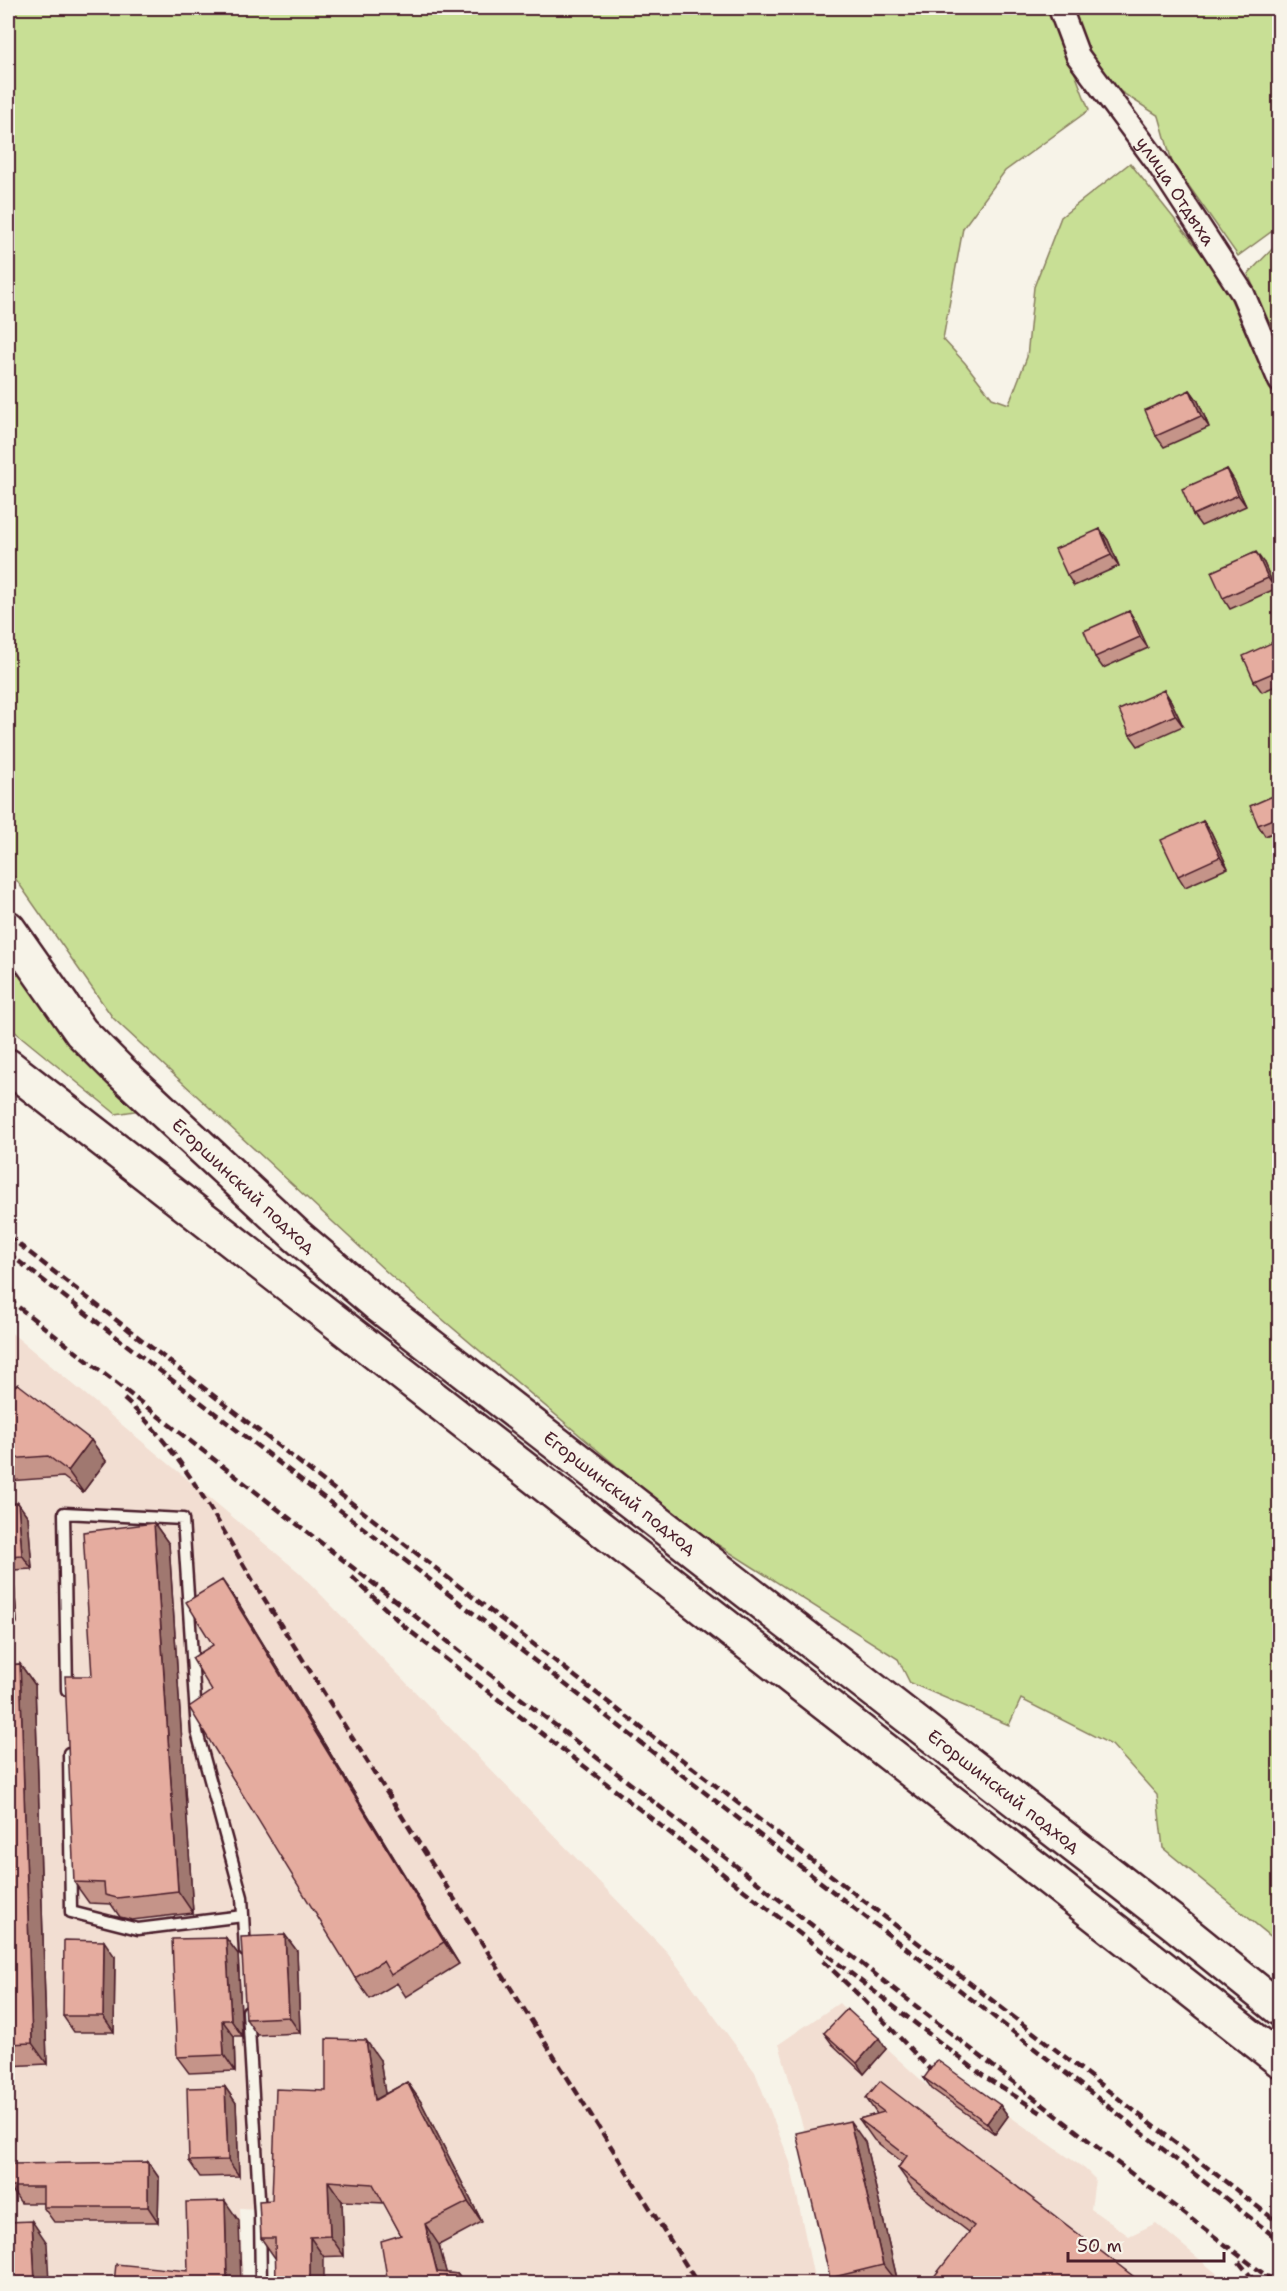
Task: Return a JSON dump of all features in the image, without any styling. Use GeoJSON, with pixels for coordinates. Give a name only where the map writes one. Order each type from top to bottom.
{"type":"FeatureCollection","features":[{"type":"Feature","properties":{"kind":"main road","name":"Егоршинский подход"},"geometry":{"type":"LineString","coordinates":[[8,928],[81,1032],[297,1236],[378,1305],[1280,2008]]}},
{"type":"Feature","properties":{"kind":"main road"},"geometry":{"type":"LineString","coordinates":[[13,1069],[1280,2060]]}},
{"type":"Feature","properties":{"kind":"street","name":"улица Отдыха"},"geometry":{"type":"LineString","coordinates":[[1060,8],[1078,56],[1157,162],[1243,294],[1280,381]]}},
{"type":"Feature","properties":{"kind":"lane"},"geometry":{"type":"LineString","coordinates":[[68,1701],[64,1513],[183,1519],[197,1732],[242,1897],[246,1963]]}},
{"type":"Feature","properties":{"kind":"lane"},"geometry":{"type":"LineString","coordinates":[[68,1736],[71,1912],[138,1929],[243,1916]]}},
{"type":"Feature","properties":{"kind":"lane"},"geometry":{"type":"LineString","coordinates":[[248,1999],[261,2214],[261,2283]]}},
{"type":"Feature","properties":{"kind":"shaded area"},"geometry":{"type":"Polygon","coordinates":[[[8,1330],[300,1573],[668,1953],[755,2072],[790,2162],[815,2283],[279,2283],[278,2210],[240,2208],[243,2283],[8,2283],[8,1330]]]}},
{"type":"Feature","properties":{"kind":"shaded area"},"geometry":{"type":"Polygon","coordinates":[[[839,2003],[931,2089],[945,2071],[1085,2169],[1095,2179],[1091,2209],[1129,2236],[1156,2223],[1228,2283],[833,2283],[811,2155],[779,2044],[839,2003]]]}},
{"type":"Feature","properties":{"kind":"green space"},"geometry":{"type":"Polygon","coordinates":[[[8,8],[1050,8],[1089,110],[1005,171],[963,228],[943,339],[992,398],[1009,404],[1027,357],[1034,287],[1061,217],[1130,163],[1222,279],[1279,409],[1279,1943],[1163,1848],[1157,1795],[1112,1745],[1021,1699],[1009,1725],[910,1683],[898,1659],[685,1524],[390,1275],[113,1018],[8,868],[8,8]]]}},
{"type":"Feature","properties":{"kind":"green space"},"geometry":{"type":"Polygon","coordinates":[[[1068,8],[1279,8],[1279,226],[1238,256],[1172,162],[1159,116],[1099,78],[1068,8]]]}},
{"type":"Feature","properties":{"kind":"green space"},"geometry":{"type":"Polygon","coordinates":[[[1279,242],[1279,349],[1248,274],[1279,242]]]}},
{"type":"Feature","properties":{"kind":"green space"},"geometry":{"type":"Polygon","coordinates":[[[8,948],[129,1093],[135,1111],[116,1114],[8,1026],[8,948]]]}},
{"type":"Feature","properties":{"kind":"building"},"geometry":{"type":"Polygon","coordinates":[[[1190,390],[1201,416],[1156,436],[1145,410],[1190,390]]]}},
{"type":"Feature","properties":{"kind":"building"},"geometry":{"type":"Polygon","coordinates":[[[1227,469],[1238,495],[1193,515],[1182,489],[1227,469]]]}},
{"type":"Feature","properties":{"kind":"building"},"geometry":{"type":"Polygon","coordinates":[[[1100,529],[1111,555],[1067,575],[1055,549],[1100,529]]]}},
{"type":"Feature","properties":{"kind":"building"},"geometry":{"type":"Polygon","coordinates":[[[1256,552],[1268,578],[1223,598],[1211,572],[1256,552]]]}},
{"type":"Feature","properties":{"kind":"building"},"geometry":{"type":"Polygon","coordinates":[[[1129,611],[1140,637],[1095,657],[1084,631],[1129,611]]]}},
{"type":"Feature","properties":{"kind":"building"},"geometry":{"type":"Polygon","coordinates":[[[1280,639],[1280,670],[1254,681],[1243,656],[1280,639]]]}},
{"type":"Feature","properties":{"kind":"building"},"geometry":{"type":"Polygon","coordinates":[[[1164,690],[1175,715],[1130,735],[1119,710],[1164,690]]]}},
{"type":"Feature","properties":{"kind":"building"},"geometry":{"type":"Polygon","coordinates":[[[1280,793],[1280,816],[1258,825],[1250,806],[1280,793]]]}},
{"type":"Feature","properties":{"kind":"building"},"geometry":{"type":"Polygon","coordinates":[[[1203,821],[1220,857],[1178,876],[1161,840],[1203,821]]]}},
{"type":"Feature","properties":{"kind":"building"},"geometry":{"type":"Polygon","coordinates":[[[18,1384],[91,1440],[68,1471],[48,1456],[8,1459],[8,1390],[18,1384]]]}},
{"type":"Feature","properties":{"kind":"building"},"geometry":{"type":"Polygon","coordinates":[[[18,1503],[22,1555],[8,1556],[8,1504],[18,1503]]]}},
{"type":"Feature","properties":{"kind":"building"},"geometry":{"type":"Polygon","coordinates":[[[154,1523],[178,1891],[117,1898],[105,1895],[104,1883],[74,1882],[65,1676],[92,1676],[83,1532],[154,1523]]]}},
{"type":"Feature","properties":{"kind":"building"},"geometry":{"type":"Polygon","coordinates":[[[222,1580],[444,1942],[391,1975],[383,1961],[355,1978],[189,1707],[212,1691],[192,1658],[213,1645],[186,1602],[222,1580]]]}},
{"type":"Feature","properties":{"kind":"building"},"geometry":{"type":"Polygon","coordinates":[[[20,1664],[32,2043],[8,2044],[8,1665],[20,1664]]]}},
{"type":"Feature","properties":{"kind":"building"},"geometry":{"type":"Polygon","coordinates":[[[285,1935],[289,2017],[246,2019],[241,1937],[285,1935]]]}},
{"type":"Feature","properties":{"kind":"building"},"geometry":{"type":"Polygon","coordinates":[[[226,1938],[231,2020],[222,2020],[224,2055],[177,2057],[172,1939],[226,1938]]]}},
{"type":"Feature","properties":{"kind":"building"},"geometry":{"type":"Polygon","coordinates":[[[64,1940],[104,1941],[103,2016],[63,2016],[64,1940]]]}},
{"type":"Feature","properties":{"kind":"building"},"geometry":{"type":"Polygon","coordinates":[[[847,2009],[879,2038],[857,2063],[824,2033],[847,2009]]]}},
{"type":"Feature","properties":{"kind":"building"},"geometry":{"type":"Polygon","coordinates":[[[326,2039],[366,2040],[375,2100],[407,2082],[468,2202],[425,2224],[437,2272],[458,2274],[460,2283],[388,2283],[381,2241],[401,2235],[373,2184],[328,2181],[330,2236],[310,2237],[310,2283],[276,2283],[275,2238],[261,2238],[259,2201],[272,2200],[276,2089],[326,2091],[326,2039]]]}},
{"type":"Feature","properties":{"kind":"building"},"geometry":{"type":"Polygon","coordinates":[[[937,2060],[1000,2105],[987,2123],[924,2078],[937,2060]]]}},
{"type":"Feature","properties":{"kind":"building"},"geometry":{"type":"Polygon","coordinates":[[[880,2081],[1142,2283],[929,2283],[974,2226],[898,2168],[907,2156],[859,2119],[884,2112],[866,2098],[880,2081]]]}},
{"type":"Feature","properties":{"kind":"building"},"geometry":{"type":"Polygon","coordinates":[[[225,2087],[228,2160],[189,2161],[187,2088],[225,2087]]]}},
{"type":"Feature","properties":{"kind":"building"},"geometry":{"type":"Polygon","coordinates":[[[850,2121],[883,2265],[830,2278],[796,2133],[850,2121]]]}},
{"type":"Feature","properties":{"kind":"building"},"geometry":{"type":"Polygon","coordinates":[[[148,2162],[148,2207],[43,2207],[43,2187],[10,2187],[10,2164],[148,2162]]]}},
{"type":"Feature","properties":{"kind":"building"},"geometry":{"type":"Polygon","coordinates":[[[225,2201],[227,2283],[114,2283],[116,2264],[188,2271],[186,2202],[225,2201]]]}},
{"type":"Feature","properties":{"kind":"building"},"geometry":{"type":"Polygon","coordinates":[[[32,2221],[35,2283],[8,2283],[8,2222],[32,2221]]]}},
{"type":"Feature","properties":{"kind":"railway"},"geometry":{"type":"LineString","coordinates":[[8,1236],[1280,2224]]}},
{"type":"Feature","properties":{"kind":"railway"},"geometry":{"type":"LineString","coordinates":[[8,1253],[947,1980],[1280,2241]]}},
{"type":"Feature","properties":{"kind":"railway"},"geometry":{"type":"LineString","coordinates":[[8,1299],[1111,2158],[1277,2284]]}},
{"type":"Feature","properties":{"kind":"railway"},"geometry":{"type":"LineString","coordinates":[[124,1399],[162,1440],[210,1508],[253,1581],[698,2284]]}},
{"type":"Feature","properties":{"kind":"railway"},"geometry":{"type":"LineString","coordinates":[[352,1577],[406,1628],[982,2075],[1043,2114]]}},
{"type":"Feature","properties":{"kind":"railway"},"geometry":{"type":"LineString","coordinates":[[823,1961],[863,1999],[939,2079]]}},
{"type":"Feature","properties":{"kind":"railway"},"geometry":{"type":"LineString","coordinates":[[1239,2262],[1257,2284]]}}]}
